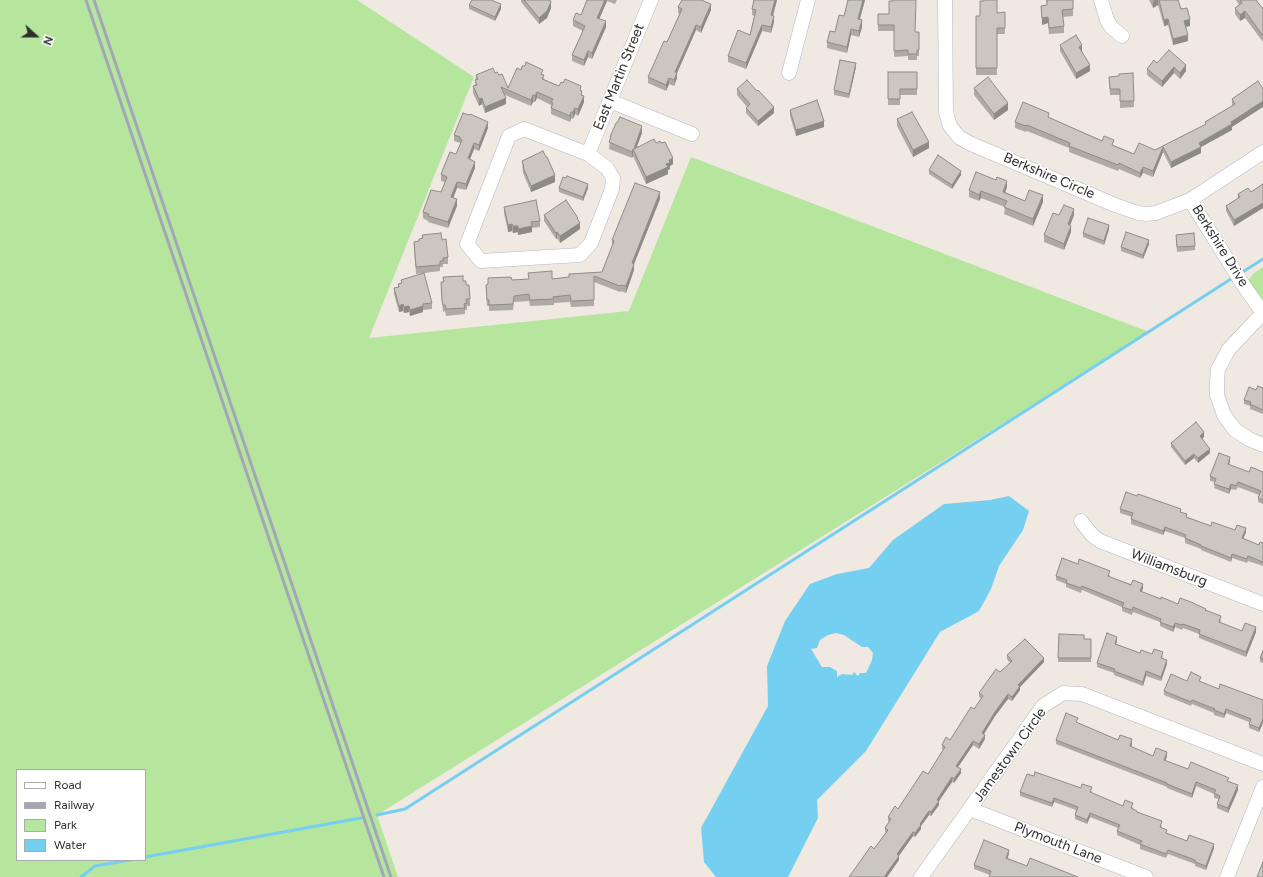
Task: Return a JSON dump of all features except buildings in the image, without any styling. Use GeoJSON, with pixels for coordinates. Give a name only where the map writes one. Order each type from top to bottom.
{"type":"FeatureCollection","features":[{"type":"Feature","properties":{"kind":"street","name":"East Martin Street"},"geometry":{"type":"LineString","coordinates":[[588,154],[652,0]]}},
{"type":"Feature","properties":{"kind":"street"},"geometry":{"type":"LineString","coordinates":[[789,73],[808,0]]}},
{"type":"Feature","properties":{"kind":"street","name":"Berkshire Circle"},"geometry":{"type":"LineString","coordinates":[[945,0],[946,112],[950,126],[959,137],[969,143],[1138,213],[1156,213],[1190,200],[1263,152]]}},
{"type":"Feature","properties":{"kind":"street"},"geometry":{"type":"LineString","coordinates":[[1101,0],[1107,20],[1111,27],[1122,36]]}},
{"type":"Feature","properties":{"kind":"street"},"geometry":{"type":"LineString","coordinates":[[610,101],[692,134]]}},
{"type":"Feature","properties":{"kind":"street"},"geometry":{"type":"LineString","coordinates":[[524,129],[588,154],[606,168],[613,178],[613,184],[591,243],[580,255],[481,261],[467,244],[509,136],[524,129]]}},
{"type":"Feature","properties":{"kind":"street","name":"Berkshire Drive"},"geometry":{"type":"LineString","coordinates":[[1190,200],[1244,286],[1263,313]]}},
{"type":"Feature","properties":{"kind":"street"},"geometry":{"type":"LineString","coordinates":[[1263,313],[1229,349],[1218,369],[1217,395],[1224,415],[1235,430],[1249,439],[1263,445]]}},
{"type":"Feature","properties":{"kind":"street","name":"Williamsburg"},"geometry":{"type":"LineString","coordinates":[[1081,521],[1092,535],[1100,541],[1263,604]]}},
{"type":"Feature","properties":{"kind":"street","name":"Jamestown Circle"},"geometry":{"type":"LineString","coordinates":[[921,877],[1043,706],[1063,693],[1082,694],[1263,764]]}},
{"type":"Feature","properties":{"kind":"street"},"geometry":{"type":"LineString","coordinates":[[1227,877],[1263,787]]}},
{"type":"Feature","properties":{"kind":"street","name":"Plymouth Lane"},"geometry":{"type":"LineString","coordinates":[[970,809],[1146,877]]}},
{"type":"Feature","properties":{"kind":"green space"},"geometry":{"type":"Polygon","coordinates":[[[0,0],[357,0],[474,77],[369,338],[629,311],[691,157],[1149,332],[377,815],[398,877],[0,877],[0,0]]]}},
{"type":"Feature","properties":{"kind":"green space"},"geometry":{"type":"Polygon","coordinates":[[[1263,267],[1263,313],[1244,286],[1254,273],[1263,267]]]}},
{"type":"Feature","properties":{"kind":"water"},"geometry":{"type":"Polygon","coordinates":[[[1009,496],[1029,511],[1023,530],[999,566],[991,589],[979,611],[940,632],[866,751],[817,800],[818,818],[788,877],[716,877],[704,862],[701,828],[768,706],[767,666],[785,621],[810,584],[837,574],[869,568],[893,540],[944,504],[990,500],[1009,496]],[[836,633],[828,635],[820,640],[817,648],[811,649],[822,667],[830,667],[837,671],[837,677],[842,674],[852,675],[854,672],[858,676],[860,673],[866,673],[872,660],[873,653],[868,647],[862,647],[844,635],[836,633]]]}},
{"type":"Feature","properties":{"kind":"waterway"},"geometry":{"type":"LineString","coordinates":[[1241,273],[1263,259]]}},
{"type":"Feature","properties":{"kind":"waterway"},"geometry":{"type":"LineString","coordinates":[[377,815],[405,809],[1234,277]]}},
{"type":"Feature","properties":{"kind":"waterway"},"geometry":{"type":"LineString","coordinates":[[146,857],[361,818]]}},
{"type":"Feature","properties":{"kind":"waterway"},"geometry":{"type":"LineString","coordinates":[[81,877],[95,866],[124,861]]}},
{"type":"Feature","properties":{"kind":"railway"},"geometry":{"type":"LineString","coordinates":[[86,0],[384,877]]}},
{"type":"Feature","properties":{"kind":"railway"},"geometry":{"type":"LineString","coordinates":[[94,0],[391,877]]}}]}
